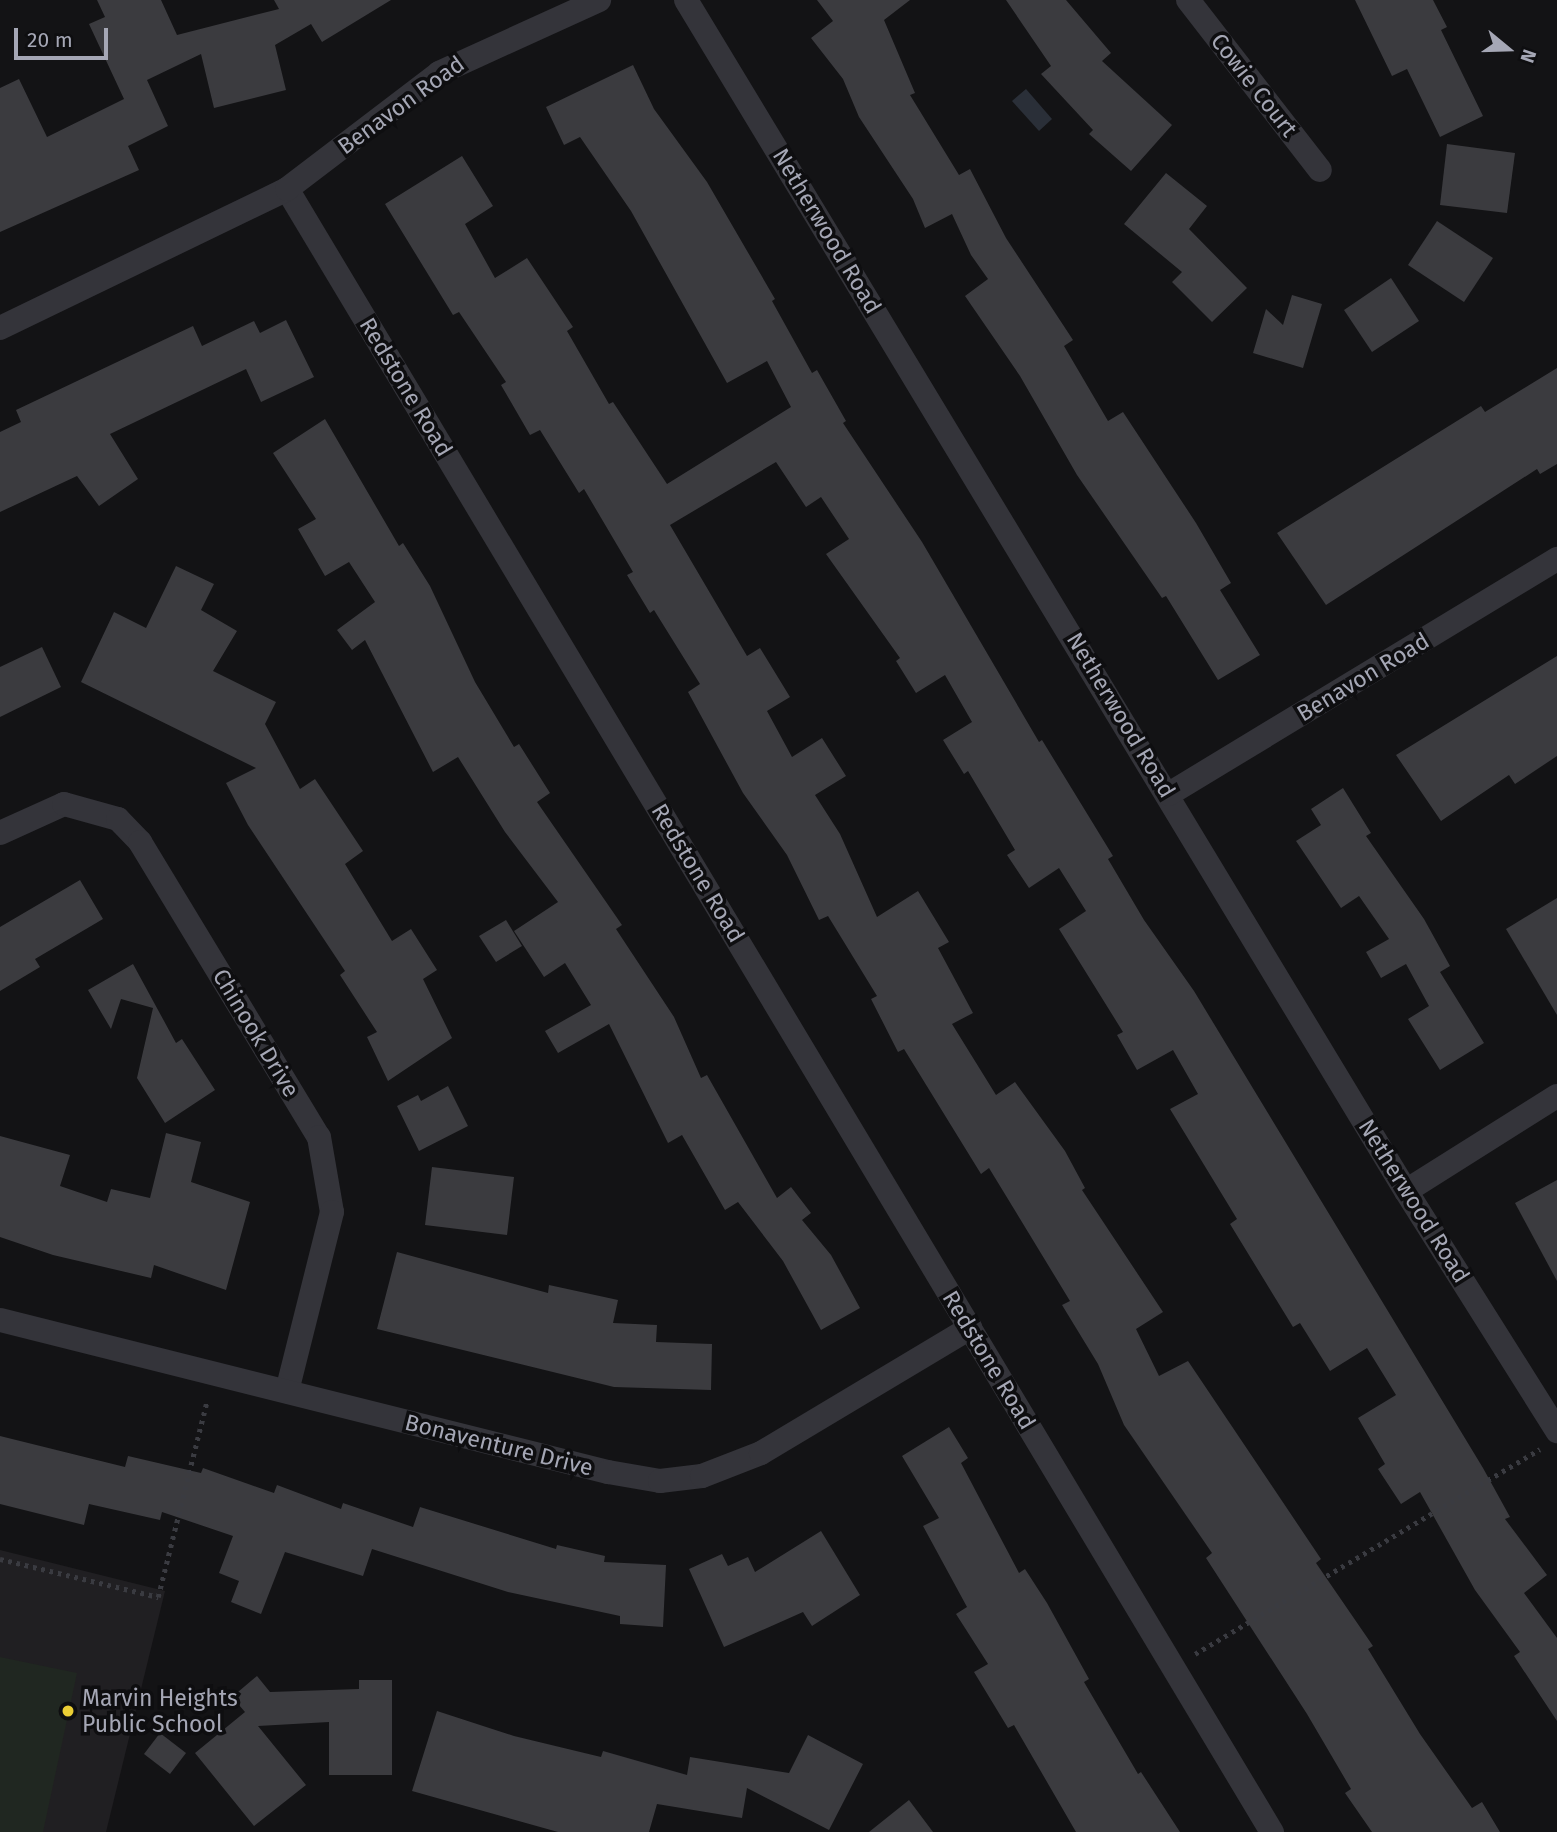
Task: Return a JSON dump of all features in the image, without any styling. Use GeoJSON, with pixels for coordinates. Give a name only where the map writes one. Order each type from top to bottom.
{"type":"FeatureCollection","features":[{"type":"Feature","properties":{"kind":"street","name":"Benavon Road"},"geometry":{"type":"LineString","coordinates":[[287,189],[439,73],[598,0]]}},
{"type":"Feature","properties":{"kind":"street","name":"Netherwood Road"},"geometry":{"type":"LineString","coordinates":[[686,0],[1169,794],[1553,1438]]}},
{"type":"Feature","properties":{"kind":"street","name":"Cowie Court"},"geometry":{"type":"LineString","coordinates":[[1188,0],[1320,170]]}},
{"type":"Feature","properties":{"kind":"street"},"geometry":{"type":"LineString","coordinates":[[0,328],[287,189]]}},
{"type":"Feature","properties":{"kind":"street","name":"Redstone Road"},"geometry":{"type":"LineString","coordinates":[[287,189],[1272,1832]]}},
{"type":"Feature","properties":{"kind":"street","name":"Benavon Road"},"geometry":{"type":"LineString","coordinates":[[1169,794],[1557,559]]}},
{"type":"Feature","properties":{"kind":"street","name":"Chinook Drive"},"geometry":{"type":"LineString","coordinates":[[0,833],[64,804],[118,819],[140,842],[319,1137],[332,1212],[287,1391]]}},
{"type":"Feature","properties":{"kind":"street"},"geometry":{"type":"LineString","coordinates":[[1406,1191],[1557,1096]]}},
{"type":"Feature","properties":{"kind":"street","name":"Bonaventure Drive"},"geometry":{"type":"LineString","coordinates":[[0,1320],[608,1472],[660,1481],[702,1476],[761,1452],[970,1328]]}},
{"type":"Feature","properties":{"kind":"path"},"geometry":{"type":"LineString","coordinates":[[0,1559],[158,1597],[214,1373]]}},
{"type":"Feature","properties":{"kind":"path"},"geometry":{"type":"LineString","coordinates":[[1173,1667],[1553,1438]]}},
{"type":"Feature","properties":{"kind":"shaded area"},"geometry":{"type":"Polygon","coordinates":[[[1026,89],[1052,119],[1039,131],[1012,101],[1026,89]]]}},
{"type":"Feature","properties":{"kind":"shaded area","name":"Marvin Heights Public School"},"geometry":{"type":"Polygon","coordinates":[[[0,1550],[165,1591],[106,1832],[0,1832],[0,1550]]]}},
{"type":"Feature","properties":{"kind":"shaded area"},"geometry":{"type":"Polygon","coordinates":[[[0,1657],[77,1673],[43,1832],[0,1832],[0,1657]]]}},
{"type":"Feature","properties":{"kind":"building"},"geometry":{"type":"Polygon","coordinates":[[[97,0],[161,0],[177,35],[279,9],[274,0],[391,0],[322,42],[311,24],[275,45],[286,90],[214,108],[201,54],[147,80],[168,126],[128,146],[139,170],[0,232],[0,88],[19,79],[47,137],[124,99],[89,24],[105,17],[97,0]]]}},
{"type":"Feature","properties":{"kind":"building"},"geometry":{"type":"Polygon","coordinates":[[[817,0],[910,0],[884,20],[915,93],[910,95],[959,175],[970,169],[1006,238],[1073,340],[1064,346],[1108,421],[1123,412],[1196,523],[1231,583],[1220,590],[1260,655],[1218,680],[1166,596],[1162,598],[1077,475],[1020,376],[965,296],[988,279],[971,255],[952,214],[925,228],[913,199],[859,117],[843,79],[811,38],[833,21],[817,0]]]}},
{"type":"Feature","properties":{"kind":"building"},"geometry":{"type":"Polygon","coordinates":[[[1006,0],[1066,0],[1111,53],[1102,61],[1172,125],[1131,171],[1089,134],[1093,130],[1041,74],[1051,66],[1006,0]]]}},
{"type":"Feature","properties":{"kind":"building"},"geometry":{"type":"Polygon","coordinates":[[[1355,0],[1433,0],[1447,27],[1441,30],[1483,116],[1440,137],[1407,69],[1392,76],[1355,0]]]}},
{"type":"Feature","properties":{"kind":"building"},"geometry":{"type":"Polygon","coordinates":[[[633,65],[654,109],[707,182],[775,299],[772,301],[812,373],[817,370],[846,421],[843,423],[922,542],[1039,742],[1042,740],[1113,856],[1108,859],[1144,920],[1194,991],[1483,1468],[1510,1517],[1505,1519],[1547,1575],[1524,1593],[1557,1638],[1557,1721],[1514,1656],[1520,1652],[1475,1590],[1420,1492],[1401,1504],[1378,1469],[1385,1464],[1358,1418],[1396,1395],[1367,1348],[1330,1371],[1300,1323],[1293,1327],[1230,1224],[1237,1219],[1170,1109],[1198,1094],[1173,1050],[1137,1070],[1117,1035],[1123,1032],[1059,929],[1086,911],[1059,868],[1029,888],[1007,855],[1015,850],[968,771],[964,774],[943,740],[972,722],[945,675],[916,693],[896,661],[900,658],[826,554],[849,539],[821,497],[806,507],[776,462],[670,525],[747,656],[760,648],[790,697],[767,711],[792,757],[822,738],[846,776],[815,795],[840,834],[877,917],[918,891],[949,942],[938,948],[973,1013],[952,1024],[996,1095],[1015,1082],[1065,1151],[1085,1188],[1082,1190],[1163,1312],[1136,1329],[1159,1376],[1188,1361],[1321,1559],[1316,1563],[1373,1646],[1368,1649],[1420,1734],[1472,1808],[1482,1802],[1500,1832],[1372,1832],[1345,1793],[1351,1789],[1307,1714],[1206,1558],[1212,1553],[1124,1425],[1098,1364],[1062,1305],[1070,1301],[989,1168],[981,1174],[904,1049],[898,1052],[871,999],[877,996],[828,916],[819,920],[787,855],[743,793],[688,692],[700,684],[654,610],[650,613],[627,575],[633,572],[584,489],[579,493],[540,430],[530,435],[501,385],[506,382],[459,312],[453,315],[385,204],[462,156],[493,206],[465,224],[495,278],[527,258],[573,327],[567,331],[609,404],[613,402],[667,484],[791,407],[767,361],[727,383],[631,211],[580,137],[564,145],[546,107],[633,65]]]}},
{"type":"Feature","properties":{"kind":"building"},"geometry":{"type":"Polygon","coordinates":[[[1447,144],[1515,153],[1507,213],[1440,205],[1447,144]]]}},
{"type":"Feature","properties":{"kind":"building"},"geometry":{"type":"Polygon","coordinates":[[[1166,173],[1207,206],[1189,229],[1247,288],[1212,322],[1172,282],[1182,272],[1124,224],[1166,173]]]}},
{"type":"Feature","properties":{"kind":"building"},"geometry":{"type":"Polygon","coordinates":[[[1437,221],[1493,258],[1464,302],[1408,265],[1437,221]]]}},
{"type":"Feature","properties":{"kind":"building"},"geometry":{"type":"Polygon","coordinates":[[[1391,278],[1419,321],[1372,352],[1344,310],[1391,278]]]}},
{"type":"Feature","properties":{"kind":"building"},"geometry":{"type":"Polygon","coordinates":[[[1292,295],[1322,304],[1303,368],[1253,353],[1266,309],[1283,325],[1292,295]]]}},
{"type":"Feature","properties":{"kind":"building"},"geometry":{"type":"Polygon","coordinates":[[[286,320],[314,377],[261,402],[246,369],[110,434],[138,479],[99,506],[77,476],[0,512],[0,432],[21,422],[16,410],[193,326],[202,346],[254,321],[260,333],[286,320]]]}},
{"type":"Feature","properties":{"kind":"building"},"geometry":{"type":"Polygon","coordinates":[[[1557,368],[1557,464],[1540,474],[1537,469],[1326,605],[1277,533],[1481,406],[1485,412],[1557,368]]]}},
{"type":"Feature","properties":{"kind":"building"},"geometry":{"type":"Polygon","coordinates":[[[325,419],[399,546],[403,543],[430,586],[475,682],[514,747],[519,744],[550,793],[537,802],[622,925],[616,929],[674,1017],[701,1078],[707,1075],[777,1198],[791,1187],[811,1213],[802,1220],[831,1255],[860,1308],[821,1330],[783,1261],[738,1202],[725,1210],[682,1135],[668,1143],[609,1024],[558,1053],[545,1031],[591,1005],[565,963],[544,977],[514,931],[558,902],[505,832],[458,757],[433,772],[365,640],[352,650],[337,630],[375,602],[349,562],[325,576],[298,529],[316,519],[273,453],[325,419]]]}},
{"type":"Feature","properties":{"kind":"building"},"geometry":{"type":"Polygon","coordinates":[[[176,566],[214,584],[201,610],[237,631],[213,671],[276,702],[265,724],[300,789],[315,779],[363,851],[345,864],[392,941],[411,929],[437,970],[423,979],[452,1038],[388,1081],[367,1037],[377,1032],[340,975],[345,971],[248,825],[226,783],[256,768],[81,682],[114,612],[146,628],[176,566]]]}},
{"type":"Feature","properties":{"kind":"building"},"geometry":{"type":"Polygon","coordinates":[[[42,647],[61,687],[0,717],[0,667],[42,647]]]}},
{"type":"Feature","properties":{"kind":"building"},"geometry":{"type":"Polygon","coordinates":[[[1557,656],[1557,756],[1515,784],[1509,775],[1441,821],[1396,755],[1557,656]]]}},
{"type":"Feature","properties":{"kind":"building"},"geometry":{"type":"Polygon","coordinates":[[[1343,788],[1371,833],[1366,836],[1424,919],[1450,966],[1440,972],[1484,1043],[1440,1070],[1408,1019],[1429,1006],[1406,964],[1381,978],[1366,952],[1389,939],[1359,896],[1341,908],[1296,841],[1321,825],[1311,809],[1343,788]]]}},
{"type":"Feature","properties":{"kind":"building"},"geometry":{"type":"Polygon","coordinates":[[[80,880],[103,919],[35,959],[40,967],[0,991],[0,927],[80,880]]]}},
{"type":"Feature","properties":{"kind":"building"},"geometry":{"type":"Polygon","coordinates":[[[1557,898],[1557,1015],[1506,929],[1557,898]]]}},
{"type":"Feature","properties":{"kind":"building"},"geometry":{"type":"Polygon","coordinates":[[[506,920],[522,946],[496,962],[479,936],[506,920]]]}},
{"type":"Feature","properties":{"kind":"building"},"geometry":{"type":"Polygon","coordinates":[[[133,964],[176,1043],[182,1039],[215,1090],[165,1123],[137,1078],[153,1008],[121,999],[111,1029],[88,990],[133,964]]]}},
{"type":"Feature","properties":{"kind":"building"},"geometry":{"type":"Polygon","coordinates":[[[448,1086],[468,1126],[419,1151],[397,1106],[418,1095],[421,1101],[448,1086]]]}},
{"type":"Feature","properties":{"kind":"building"},"geometry":{"type":"Polygon","coordinates":[[[166,1133],[201,1142],[191,1182],[250,1202],[226,1290],[154,1265],[151,1278],[53,1255],[0,1237],[0,1136],[70,1155],[60,1186],[107,1202],[111,1189],[150,1198],[166,1133]]]}},
{"type":"Feature","properties":{"kind":"building"},"geometry":{"type":"Polygon","coordinates":[[[432,1167],[514,1177],[507,1235],[425,1225],[432,1167]]]}},
{"type":"Feature","properties":{"kind":"building"},"geometry":{"type":"Polygon","coordinates":[[[1557,1180],[1557,1281],[1515,1203],[1557,1180]]]}},
{"type":"Feature","properties":{"kind":"building"},"geometry":{"type":"Polygon","coordinates":[[[397,1252],[548,1293],[549,1285],[618,1300],[613,1323],[657,1325],[656,1342],[712,1344],[711,1390],[614,1387],[377,1329],[397,1252]]]}},
{"type":"Feature","properties":{"kind":"building"},"geometry":{"type":"Polygon","coordinates":[[[949,1427],[968,1458],[961,1463],[1019,1573],[1025,1569],[1047,1603],[1089,1679],[1084,1682],[1138,1774],[1141,1772],[1180,1832],[1076,1832],[1014,1725],[1008,1728],[974,1672],[988,1664],[956,1614],[967,1607],[923,1526],[939,1518],[902,1456],[949,1427]]]}},
{"type":"Feature","properties":{"kind":"building"},"geometry":{"type":"Polygon","coordinates":[[[0,1436],[125,1467],[128,1456],[201,1473],[203,1468],[274,1493],[277,1485],[341,1509],[343,1503],[413,1527],[420,1507],[556,1549],[557,1545],[605,1556],[604,1562],[666,1565],[663,1627],[620,1624],[620,1616],[508,1592],[372,1549],[363,1576],[285,1552],[261,1614],[231,1602],[239,1581],[219,1573],[233,1536],[162,1512],[160,1520],[89,1504],[84,1525],[0,1504],[0,1436]]]}},
{"type":"Feature","properties":{"kind":"building"},"geometry":{"type":"Polygon","coordinates":[[[821,1531],[860,1595],[812,1626],[803,1612],[724,1647],[689,1569],[722,1554],[728,1566],[748,1557],[755,1572],[821,1531]]]}},
{"type":"Feature","properties":{"kind":"building"},"geometry":{"type":"Polygon","coordinates":[[[257,1676],[270,1692],[359,1689],[359,1680],[392,1680],[392,1775],[329,1775],[329,1722],[258,1726],[306,1785],[254,1826],[195,1753],[245,1712],[232,1697],[257,1676]]]}},
{"type":"Feature","properties":{"kind":"building"},"geometry":{"type":"Polygon","coordinates":[[[437,1711],[514,1736],[601,1757],[603,1751],[687,1775],[690,1757],[789,1773],[808,1735],[863,1764],[829,1830],[747,1788],[742,1818],[657,1804],[649,1832],[558,1832],[412,1791],[437,1711]]]}},
{"type":"Feature","properties":{"kind":"building"},"geometry":{"type":"Polygon","coordinates":[[[160,1733],[186,1753],[170,1774],[144,1754],[160,1733]]]}},
{"type":"Feature","properties":{"kind":"building"},"geometry":{"type":"Polygon","coordinates":[[[909,1800],[933,1832],[869,1832],[909,1800]]]}},
{"type":"Feature","properties":{"kind":"place","name":"Marvin Heights Public School"},"geometry":{"type":"Point","coordinates":[68,1711]}}]}
